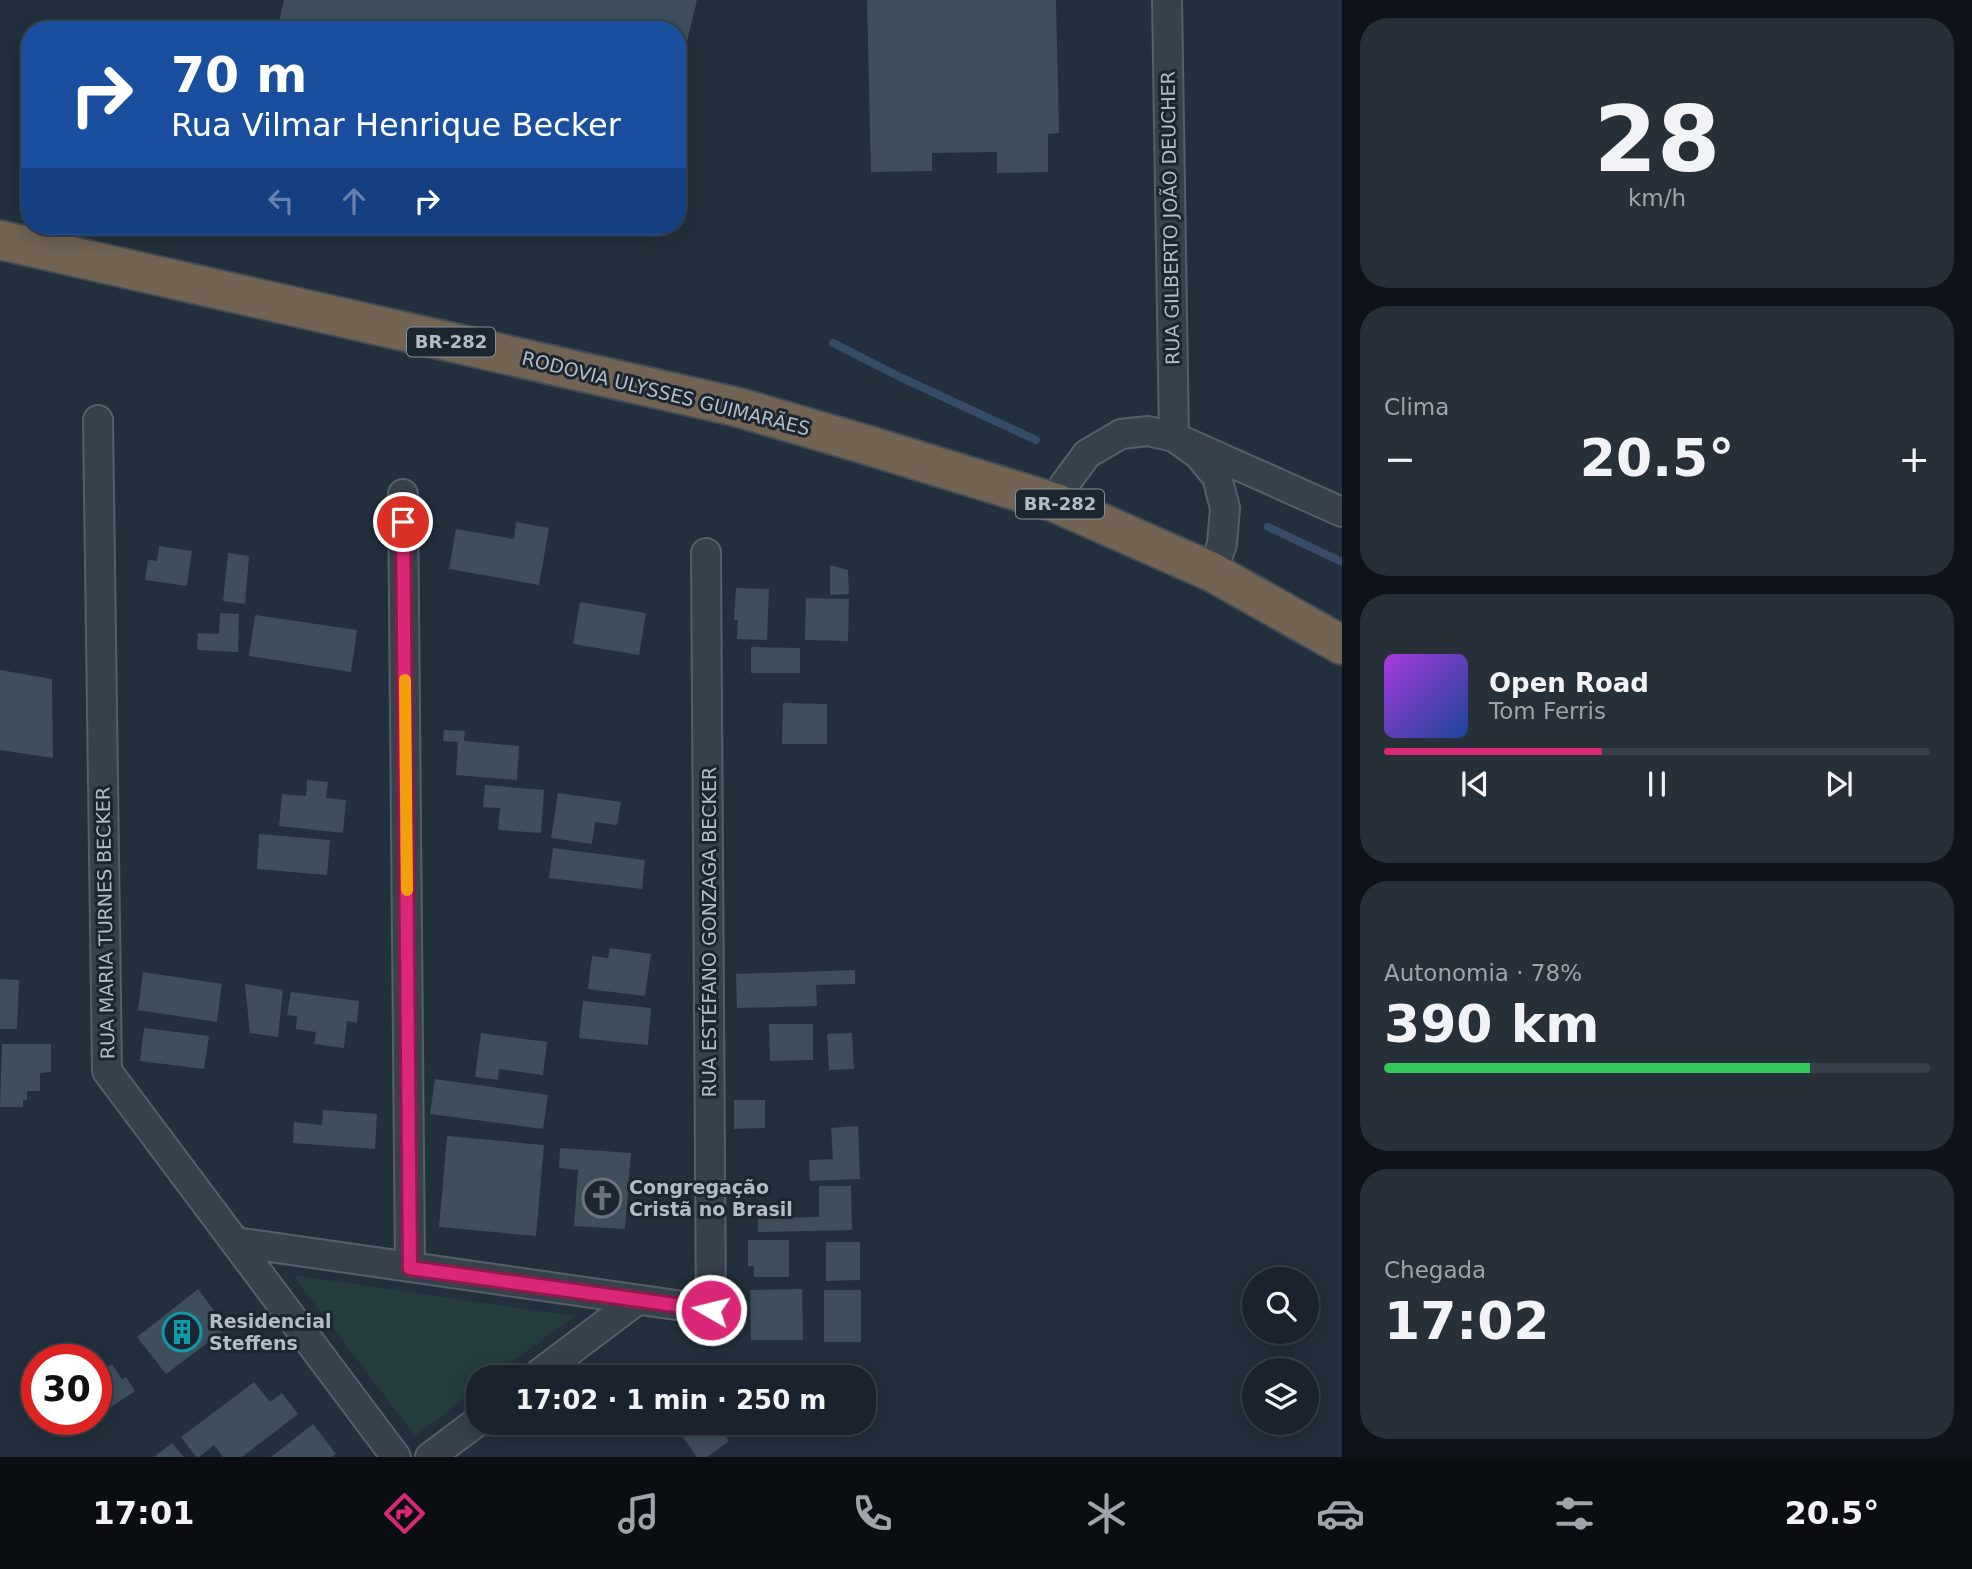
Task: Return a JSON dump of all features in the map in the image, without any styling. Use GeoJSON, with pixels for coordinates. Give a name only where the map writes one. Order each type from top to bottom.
{"type":"FeatureCollection","features":[{"type":"Feature","properties":{"kind":"highway","name":"RODOVIA ULYSSES GUIMARÃES"},"geometry":{"type":"LineString","coordinates":[[0,240],[737,407],[1056,503],[1227,580],[1342,645]]}},
{"type":"Feature","properties":{"kind":"highway"},"geometry":{"type":"LineString","coordinates":[[1227,580],[1342,674]]}},
{"type":"Feature","properties":{"kind":"street","name":"RUA GILBERTO JOÃO DEUCHER"},"geometry":{"type":"LineString","coordinates":[[1167,0],[1174,437]]}},
{"type":"Feature","properties":{"kind":"street","name":"RUA MARIA TURNES BECKER"},"geometry":{"type":"LineString","coordinates":[[98,420],[107,1071],[396,1457]]}},
{"type":"Feature","properties":{"kind":"street"},"geometry":{"type":"LineString","coordinates":[[1056,503],[1063,485],[1087,454],[1121,434],[1149,431],[1174,437],[1342,512]]}},
{"type":"Feature","properties":{"kind":"street"},"geometry":{"type":"LineString","coordinates":[[1174,437],[1199,455],[1217,477],[1226,508],[1222,544],[1227,580]]}},
{"type":"Feature","properties":{"kind":"street"},"geometry":{"type":"LineString","coordinates":[[403,494],[410,1268]]}},
{"type":"Feature","properties":{"kind":"street","name":"RUA ESTÉFANO GONZAGA BECKER"},"geometry":{"type":"LineString","coordinates":[[637,1300],[711,1310],[706,553]]}},
{"type":"Feature","properties":{"kind":"street"},"geometry":{"type":"LineString","coordinates":[[235,1242],[637,1300]]}},
{"type":"Feature","properties":{"kind":"street"},"geometry":{"type":"LineString","coordinates":[[551,1365],[637,1300]]}},
{"type":"Feature","properties":{"kind":"street"},"geometry":{"type":"LineString","coordinates":[[430,1457],[466,1430]]}},
{"type":"Feature","properties":{"kind":"green space"},"geometry":{"type":"Polygon","coordinates":[[[293,1275],[574,1316],[508,1365],[466,1365],[466,1397],[415,1436],[293,1275]]]}},
{"type":"Feature","properties":{"kind":"building"},"geometry":{"type":"Polygon","coordinates":[[[284,0],[697,0],[686,46],[686,21],[279,21],[284,0]]]}},
{"type":"Feature","properties":{"kind":"building"},"geometry":{"type":"Polygon","coordinates":[[[867,0],[1056,0],[1059,133],[1048,134],[1048,172],[997,173],[997,152],[932,153],[932,171],[871,172],[867,0]]]}},
{"type":"Feature","properties":{"kind":"building"},"geometry":{"type":"Polygon","coordinates":[[[516,522],[549,528],[539,585],[449,569],[456,529],[514,539],[516,522]]]}},
{"type":"Feature","properties":{"kind":"building"},"geometry":{"type":"Polygon","coordinates":[[[159,546],[192,551],[187,586],[145,580],[148,560],[157,561],[159,546]]]}},
{"type":"Feature","properties":{"kind":"building"},"geometry":{"type":"Polygon","coordinates":[[[228,553],[249,556],[245,604],[223,601],[228,553]]]}},
{"type":"Feature","properties":{"kind":"building"},"geometry":{"type":"Polygon","coordinates":[[[830,565],[848,570],[849,594],[830,595],[830,565]]]}},
{"type":"Feature","properties":{"kind":"building"},"geometry":{"type":"Polygon","coordinates":[[[736,588],[769,589],[767,640],[737,639],[738,620],[734,620],[736,588]]]}},
{"type":"Feature","properties":{"kind":"building"},"geometry":{"type":"Polygon","coordinates":[[[806,598],[849,599],[848,641],[805,640],[806,598]]]}},
{"type":"Feature","properties":{"kind":"building"},"geometry":{"type":"Polygon","coordinates":[[[580,602],[646,613],[639,655],[573,644],[580,602]]]}},
{"type":"Feature","properties":{"kind":"building"},"geometry":{"type":"Polygon","coordinates":[[[220,613],[239,614],[238,652],[197,650],[198,633],[219,634],[220,613]]]}},
{"type":"Feature","properties":{"kind":"building"},"geometry":{"type":"Polygon","coordinates":[[[255,615],[357,630],[351,672],[249,656],[255,615]]]}},
{"type":"Feature","properties":{"kind":"building"},"geometry":{"type":"Polygon","coordinates":[[[751,647],[800,648],[800,673],[751,673],[751,647]]]}},
{"type":"Feature","properties":{"kind":"building"},"geometry":{"type":"Polygon","coordinates":[[[0,670],[52,679],[53,758],[0,750],[0,670]]]}},
{"type":"Feature","properties":{"kind":"building"},"geometry":{"type":"Polygon","coordinates":[[[783,703],[827,704],[827,744],[782,744],[783,703]]]}},
{"type":"Feature","properties":{"kind":"building"},"geometry":{"type":"Polygon","coordinates":[[[444,730],[465,731],[464,741],[519,746],[517,780],[456,775],[458,742],[443,741],[444,730]]]}},
{"type":"Feature","properties":{"kind":"building"},"geometry":{"type":"Polygon","coordinates":[[[307,780],[328,782],[326,798],[346,800],[343,833],[279,826],[282,794],[306,796],[307,780]]]}},
{"type":"Feature","properties":{"kind":"building"},"geometry":{"type":"Polygon","coordinates":[[[485,785],[544,790],[541,833],[498,830],[500,808],[483,807],[485,785]]]}},
{"type":"Feature","properties":{"kind":"building"},"geometry":{"type":"Polygon","coordinates":[[[558,793],[621,802],[617,825],[595,822],[592,844],[551,838],[558,793]]]}},
{"type":"Feature","properties":{"kind":"building"},"geometry":{"type":"Polygon","coordinates":[[[259,834],[330,840],[327,875],[257,869],[259,834]]]}},
{"type":"Feature","properties":{"kind":"building"},"geometry":{"type":"Polygon","coordinates":[[[553,848],[645,860],[642,889],[549,878],[553,848]]]}},
{"type":"Feature","properties":{"kind":"building"},"geometry":{"type":"Polygon","coordinates":[[[610,948],[651,954],[645,996],[588,989],[592,956],[608,958],[610,948]]]}},
{"type":"Feature","properties":{"kind":"building"},"geometry":{"type":"Polygon","coordinates":[[[855,970],[855,984],[816,985],[817,1006],[737,1008],[736,974],[855,970]]]}},
{"type":"Feature","properties":{"kind":"building"},"geometry":{"type":"Polygon","coordinates":[[[143,972],[222,984],[217,1022],[138,1010],[143,972]]]}},
{"type":"Feature","properties":{"kind":"building"},"geometry":{"type":"Polygon","coordinates":[[[0,979],[19,980],[17,1029],[0,1029],[0,979]]]}},
{"type":"Feature","properties":{"kind":"building"},"geometry":{"type":"Polygon","coordinates":[[[245,984],[283,990],[278,1037],[250,1033],[245,984]]]}},
{"type":"Feature","properties":{"kind":"building"},"geometry":{"type":"Polygon","coordinates":[[[291,992],[359,1001],[357,1023],[347,1021],[344,1048],[314,1044],[316,1032],[296,1029],[297,1016],[287,1015],[291,992]]]}},
{"type":"Feature","properties":{"kind":"building"},"geometry":{"type":"Polygon","coordinates":[[[583,1001],[651,1008],[648,1045],[579,1038],[583,1001]]]}},
{"type":"Feature","properties":{"kind":"building"},"geometry":{"type":"Polygon","coordinates":[[[769,1024],[813,1024],[813,1060],[770,1061],[769,1024]]]}},
{"type":"Feature","properties":{"kind":"building"},"geometry":{"type":"Polygon","coordinates":[[[144,1028],[209,1036],[204,1069],[140,1061],[144,1028]]]}},
{"type":"Feature","properties":{"kind":"building"},"geometry":{"type":"Polygon","coordinates":[[[481,1033],[547,1042],[543,1075],[499,1069],[498,1080],[475,1077],[481,1033]]]}},
{"type":"Feature","properties":{"kind":"building"},"geometry":{"type":"Polygon","coordinates":[[[852,1033],[854,1069],[829,1070],[827,1034],[852,1033]]]}},
{"type":"Feature","properties":{"kind":"building"},"geometry":{"type":"Polygon","coordinates":[[[2,1044],[51,1044],[51,1072],[40,1073],[40,1091],[27,1091],[27,1100],[23,1100],[23,1107],[0,1107],[2,1044]]]}},
{"type":"Feature","properties":{"kind":"building"},"geometry":{"type":"Polygon","coordinates":[[[435,1079],[548,1095],[543,1129],[430,1114],[435,1079]]]}},
{"type":"Feature","properties":{"kind":"building"},"geometry":{"type":"Polygon","coordinates":[[[734,1100],[765,1100],[765,1128],[734,1129],[734,1100]]]}},
{"type":"Feature","properties":{"kind":"building"},"geometry":{"type":"Polygon","coordinates":[[[323,1110],[377,1114],[375,1149],[293,1143],[294,1122],[322,1125],[323,1110]]]}},
{"type":"Feature","properties":{"kind":"building"},"geometry":{"type":"Polygon","coordinates":[[[858,1126],[860,1179],[810,1181],[809,1160],[833,1159],[831,1128],[858,1126]]]}},
{"type":"Feature","properties":{"kind":"building"},"geometry":{"type":"Polygon","coordinates":[[[447,1136],[544,1145],[536,1236],[439,1227],[447,1136]]]}},
{"type":"Feature","properties":{"kind":"building","name":"Congregação Cristã no Brasil"},"geometry":{"type":"Polygon","coordinates":[[[560,1148],[631,1153],[625,1229],[574,1226],[578,1170],[559,1168],[560,1148]]]}},
{"type":"Feature","properties":{"kind":"building"},"geometry":{"type":"Polygon","coordinates":[[[819,1186],[851,1186],[852,1230],[758,1232],[758,1218],[819,1217],[819,1186]]]}},
{"type":"Feature","properties":{"kind":"building"},"geometry":{"type":"Polygon","coordinates":[[[748,1240],[789,1240],[789,1277],[754,1277],[754,1266],[748,1266],[748,1240]]]}},
{"type":"Feature","properties":{"kind":"building"},"geometry":{"type":"Polygon","coordinates":[[[826,1242],[860,1242],[860,1280],[826,1281],[826,1242]]]}},
{"type":"Feature","properties":{"kind":"building","name":"Residencial Steffens"},"geometry":{"type":"Polygon","coordinates":[[[198,1289],[227,1328],[166,1374],[137,1337],[198,1289]]]}},
{"type":"Feature","properties":{"kind":"building"},"geometry":{"type":"Polygon","coordinates":[[[802,1289],[803,1340],[751,1340],[750,1290],[802,1289]]]}},
{"type":"Feature","properties":{"kind":"building"},"geometry":{"type":"Polygon","coordinates":[[[824,1290],[861,1290],[861,1342],[824,1342],[824,1290]]]}},
{"type":"Feature","properties":{"kind":"building"},"geometry":{"type":"Polygon","coordinates":[[[112,1364],[122,1379],[126,1377],[135,1391],[112,1406],[112,1364]]]}},
{"type":"Feature","properties":{"kind":"building"},"geometry":{"type":"Polygon","coordinates":[[[254,1382],[270,1402],[282,1393],[298,1414],[242,1457],[223,1457],[214,1445],[196,1457],[181,1437],[254,1382]]]}},
{"type":"Feature","properties":{"kind":"building"},"geometry":{"type":"Polygon","coordinates":[[[313,1424],[336,1454],[332,1457],[271,1457],[313,1424]]]}},
{"type":"Feature","properties":{"kind":"building"},"geometry":{"type":"Polygon","coordinates":[[[681,1435],[725,1435],[729,1441],[707,1457],[697,1457],[681,1435]]]}},
{"type":"Feature","properties":{"kind":"building"},"geometry":{"type":"Polygon","coordinates":[[[172,1443],[184,1457],[154,1457],[172,1443]]]}},
{"type":"Feature","properties":{"kind":"waterway"},"geometry":{"type":"LineString","coordinates":[[833,343],[1036,440]]}},
{"type":"Feature","properties":{"kind":"waterway"},"geometry":{"type":"LineString","coordinates":[[1268,527],[1342,562]]}},
{"type":"Feature","properties":{"kind":"slow traffic"},"geometry":{"type":"LineString","coordinates":[[405,680],[407,890]]}},
{"type":"Feature","properties":{"kind":"place","name":"Congregação Cristã no Brasil"},"geometry":{"type":"Point","coordinates":[602,1198]}},
{"type":"Feature","properties":{"kind":"place","name":"Residencial Steffens"},"geometry":{"type":"Point","coordinates":[182,1332]}},
{"type":"Feature","properties":{"kind":"route"},"geometry":{"type":"LineString","coordinates":[[403,522],[410,1268],[711,1310]]}}]}
